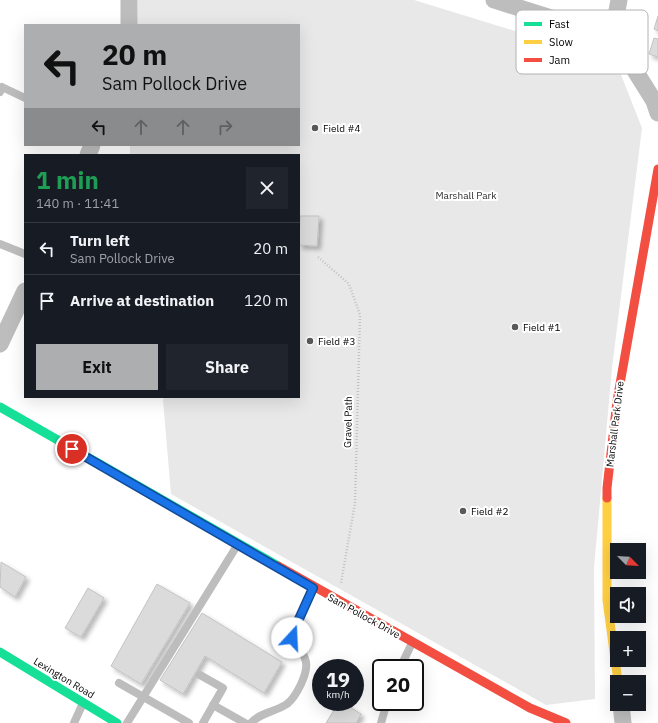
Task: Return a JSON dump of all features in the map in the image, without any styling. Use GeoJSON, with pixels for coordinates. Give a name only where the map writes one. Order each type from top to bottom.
{"type":"FeatureCollection","features":[{"type":"Feature","properties":{"kind":"street"},"geometry":{"type":"LineString","coordinates":[[128,24],[129,0]]}},
{"type":"Feature","properties":{"kind":"street"},"geometry":{"type":"LineString","coordinates":[[494,0],[526,10]]}},
{"type":"Feature","properties":{"kind":"street"},"geometry":{"type":"LineString","coordinates":[[617,10],[619,0]]}},
{"type":"Feature","properties":{"kind":"street"},"geometry":{"type":"LineString","coordinates":[[637,74],[654,101],[658,113]]}},
{"type":"Feature","properties":{"kind":"street","name":"Marshall Park Drive"},"geometry":{"type":"LineString","coordinates":[[617,675],[607,600],[607,488],[616,401],[658,168]]}},
{"type":"Feature","properties":{"kind":"street"},"geometry":{"type":"LineString","coordinates":[[0,344],[24,293]]}},
{"type":"Feature","properties":{"kind":"street","name":"Sam Pollock Drive"},"geometry":{"type":"LineString","coordinates":[[0,407],[313,588],[530,708],[566,723]]}},
{"type":"Feature","properties":{"kind":"street","name":"Lexington Road"},"geometry":{"type":"LineString","coordinates":[[0,652],[117,723]]}},
{"type":"Feature","properties":{"kind":"street"},"geometry":{"type":"LineString","coordinates":[[610,723],[623,723],[622,711]]}},
{"type":"Feature","properties":{"kind":"lane"},"geometry":{"type":"LineString","coordinates":[[0,92],[2,87],[24,98]]}},
{"type":"Feature","properties":{"kind":"lane"},"geometry":{"type":"LineString","coordinates":[[0,244],[24,254]]}},
{"type":"Feature","properties":{"kind":"lane"},"geometry":{"type":"LineString","coordinates":[[127,723],[238,544]]}},
{"type":"Feature","properties":{"kind":"lane"},"geometry":{"type":"LineString","coordinates":[[251,723],[264,713],[275,710],[287,703],[301,685],[306,670],[306,661],[292,638],[313,588]]}},
{"type":"Feature","properties":{"kind":"lane"},"geometry":{"type":"LineString","coordinates":[[404,659],[412,642]]}},
{"type":"Feature","properties":{"kind":"lane"},"geometry":{"type":"LineString","coordinates":[[200,675],[223,688],[203,723]]}},
{"type":"Feature","properties":{"kind":"lane"},"geometry":{"type":"LineString","coordinates":[[119,683],[188,723]]}},
{"type":"Feature","properties":{"kind":"lane"},"geometry":{"type":"LineString","coordinates":[[74,723],[83,703]]}},
{"type":"Feature","properties":{"kind":"lane"},"geometry":{"type":"LineString","coordinates":[[213,705],[245,723]]}},
{"type":"Feature","properties":{"kind":"lane"},"geometry":{"type":"LineString","coordinates":[[381,723],[384,711]]}},
{"type":"Feature","properties":{"kind":"path","name":"Gravel Path"},"geometry":{"type":"LineString","coordinates":[[318,257],[349,284],[360,315],[355,503],[338,601]]}},
{"type":"Feature","properties":{"kind":"green space","name":"Marshall Park"},"geometry":{"type":"Polygon","coordinates":[[[138,0],[414,0],[516,31],[516,74],[621,74],[642,128],[612,368],[594,568],[595,699],[546,705],[171,494],[164,398],[300,398],[300,154],[130,154],[130,146],[300,146],[300,24],[137,24],[138,0]]]}},
{"type":"Feature","properties":{"kind":"building"},"geometry":{"type":"Polygon","coordinates":[[[658,16],[658,31],[654,29],[658,16]]]}},
{"type":"Feature","properties":{"kind":"building"},"geometry":{"type":"Polygon","coordinates":[[[654,38],[658,39],[658,57],[649,54],[654,38]]]}},
{"type":"Feature","properties":{"kind":"building"},"geometry":{"type":"Polygon","coordinates":[[[300,216],[319,216],[317,246],[300,245],[300,216]]]}},
{"type":"Feature","properties":{"kind":"building"},"geometry":{"type":"Polygon","coordinates":[[[1,562],[26,577],[15,597],[0,587],[1,562]]]}},
{"type":"Feature","properties":{"kind":"building"},"geometry":{"type":"Polygon","coordinates":[[[157,584],[190,603],[141,684],[111,666],[157,584]]]}},
{"type":"Feature","properties":{"kind":"building"},"geometry":{"type":"Polygon","coordinates":[[[88,588],[104,598],[81,637],[65,628],[88,588]]]}},
{"type":"Feature","properties":{"kind":"building"},"geometry":{"type":"Polygon","coordinates":[[[202,613],[282,662],[264,693],[205,656],[183,694],[160,680],[202,613]]]}},
{"type":"Feature","properties":{"kind":"building"},"geometry":{"type":"Polygon","coordinates":[[[333,711],[356,711],[361,714],[356,723],[326,723],[333,711]]]}},
{"type":"Feature","properties":{"kind":"traffic: fast"},"geometry":{"type":"LineString","coordinates":[[0,407],[278,566]]}},
{"type":"Feature","properties":{"kind":"traffic: fast"},"geometry":{"type":"LineString","coordinates":[[0,652],[117,723]]}},
{"type":"Feature","properties":{"kind":"traffic: slow"},"geometry":{"type":"LineString","coordinates":[[607,498],[607,600],[617,675]]}},
{"type":"Feature","properties":{"kind":"traffic: jam"},"geometry":{"type":"LineString","coordinates":[[607,498],[617,401],[658,169]]}},
{"type":"Feature","properties":{"kind":"traffic: jam"},"geometry":{"type":"LineString","coordinates":[[278,566],[530,708],[566,723]]}},
{"type":"Feature","properties":{"kind":"place","name":"Field #4"},"geometry":{"type":"Point","coordinates":[315,128]}},
{"type":"Feature","properties":{"kind":"place","name":"Field #1"},"geometry":{"type":"Point","coordinates":[515,327]}},
{"type":"Feature","properties":{"kind":"place","name":"Field #3"},"geometry":{"type":"Point","coordinates":[310,341]}},
{"type":"Feature","properties":{"kind":"place","name":"Field #2"},"geometry":{"type":"Point","coordinates":[463,511]}},
{"type":"Feature","properties":{"kind":"route"},"geometry":{"type":"LineString","coordinates":[[72,449],[313,588],[294,630],[292,638]]}}]}
